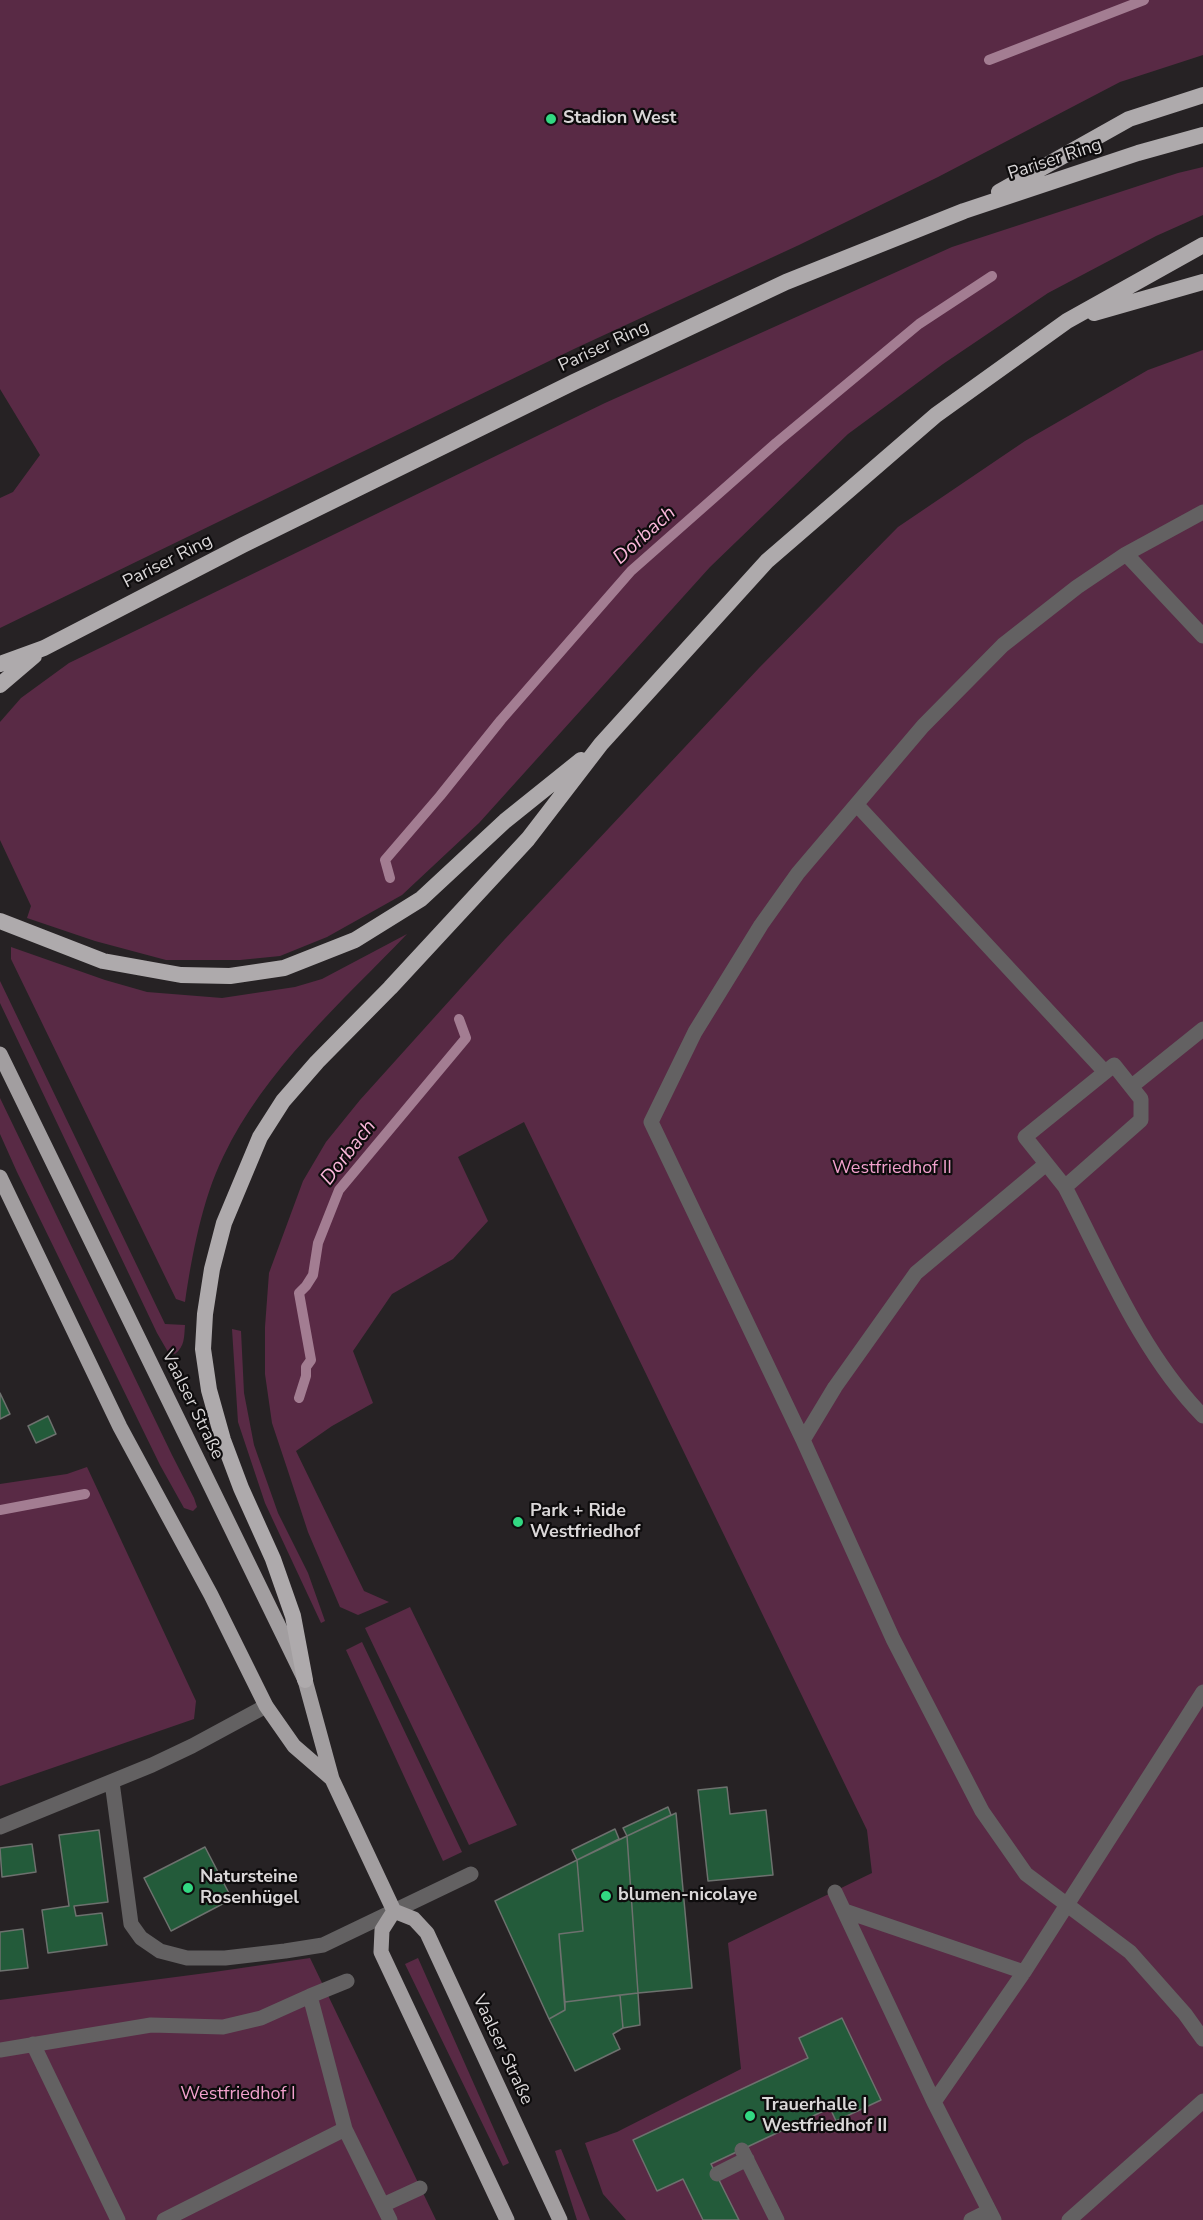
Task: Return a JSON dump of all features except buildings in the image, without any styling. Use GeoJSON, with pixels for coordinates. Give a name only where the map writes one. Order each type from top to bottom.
{"type":"FeatureCollection","features":[{"type":"Feature","properties":{"kind":"highway"},"geometry":{"type":"LineString","coordinates":[[964,211],[1129,119],[1203,95]]}},
{"type":"Feature","properties":{"kind":"highway","name":"Pariser Ring"},"geometry":{"type":"LineString","coordinates":[[44,648],[243,545],[574,382],[786,282],[964,211],[1138,153],[1203,135]]}},
{"type":"Feature","properties":{"kind":"highway"},"geometry":{"type":"LineString","coordinates":[[305,1680],[293,1616],[273,1559],[241,1488],[223,1440],[210,1390],[203,1349],[205,1314],[212,1269],[224,1223],[261,1137],[283,1101],[317,1062],[390,988],[528,839],[601,744],[767,561],[936,415],[1067,321],[1203,245]]}},
{"type":"Feature","properties":{"kind":"highway"},"geometry":{"type":"LineString","coordinates":[[1067,321],[1203,282]]}},
{"type":"Feature","properties":{"kind":"highway"},"geometry":{"type":"LineString","coordinates":[[0,664],[44,648]]}},
{"type":"Feature","properties":{"kind":"highway"},"geometry":{"type":"LineString","coordinates":[[0,685],[44,648]]}},
{"type":"Feature","properties":{"kind":"highway"},"geometry":{"type":"LineString","coordinates":[[0,921],[103,961],[181,975],[230,976],[284,968],[355,940],[421,899],[505,821],[601,744]]}},
{"type":"Feature","properties":{"kind":"main road","name":"Vaalser Straße"},"geometry":{"type":"LineString","coordinates":[[0,1054],[305,1680],[332,1779],[394,1911],[414,1919],[427,1933],[560,2220]]}},
{"type":"Feature","properties":{"kind":"main road","name":"Vaalser Straße"},"geometry":{"type":"LineString","coordinates":[[0,1177],[120,1427],[211,1595],[266,1706],[294,1746],[332,1779]]}},
{"type":"Feature","properties":{"kind":"main road"},"geometry":{"type":"LineString","coordinates":[[394,1911],[382,1930],[381,1952],[507,2220]]}},
{"type":"Feature","properties":{"kind":"lane"},"geometry":{"type":"LineString","coordinates":[[1203,512],[1126,554],[1077,587],[1003,645],[923,726],[798,873],[761,925],[695,1032],[651,1122],[803,1440],[892,1639],[982,1811],[1026,1874],[1130,1953],[1185,2014],[1203,2039]]}},
{"type":"Feature","properties":{"kind":"lane"},"geometry":{"type":"LineString","coordinates":[[1126,554],[1203,636]]}},
{"type":"Feature","properties":{"kind":"lane"},"geometry":{"type":"LineString","coordinates":[[857,805],[1105,1072]]}},
{"type":"Feature","properties":{"kind":"lane"},"geometry":{"type":"LineString","coordinates":[[1132,1086],[1203,1029]]}},
{"type":"Feature","properties":{"kind":"lane"},"geometry":{"type":"LineString","coordinates":[[1065,1187],[1141,1120],[1141,1099],[1114,1065],[1025,1137],[1065,1187],[1151,1351],[1186,1399],[1203,1416]]}},
{"type":"Feature","properties":{"kind":"lane"},"geometry":{"type":"LineString","coordinates":[[803,1440],[835,1387],[916,1273],[1046,1164]]}},
{"type":"Feature","properties":{"kind":"lane"},"geometry":{"type":"LineString","coordinates":[[934,2102],[1024,1972],[1203,1692]]}},
{"type":"Feature","properties":{"kind":"lane"},"geometry":{"type":"LineString","coordinates":[[0,1827],[112,1782],[192,1746],[266,1706]]}},
{"type":"Feature","properties":{"kind":"lane"},"geometry":{"type":"LineString","coordinates":[[112,1782],[131,1924],[141,1938],[159,1951],[187,1958],[225,1958],[323,1945],[471,1874]]}},
{"type":"Feature","properties":{"kind":"lane"},"geometry":{"type":"LineString","coordinates":[[836,1892],[934,2102],[992,2215],[971,2220]]}},
{"type":"Feature","properties":{"kind":"lane"},"geometry":{"type":"LineString","coordinates":[[845,1911],[1024,1972]]}},
{"type":"Feature","properties":{"kind":"lane"},"geometry":{"type":"LineString","coordinates":[[0,2050],[151,2025],[223,2027],[261,2019],[347,1981]]}},
{"type":"Feature","properties":{"kind":"lane"},"geometry":{"type":"LineString","coordinates":[[310,1996],[345,2129],[390,2220]]}},
{"type":"Feature","properties":{"kind":"lane"},"geometry":{"type":"LineString","coordinates":[[33,2044],[118,2220]]}},
{"type":"Feature","properties":{"kind":"lane"},"geometry":{"type":"LineString","coordinates":[[1069,2220],[1203,2101]]}},
{"type":"Feature","properties":{"kind":"lane"},"geometry":{"type":"LineString","coordinates":[[164,2220],[345,2129]]}},
{"type":"Feature","properties":{"kind":"lane"},"geometry":{"type":"LineString","coordinates":[[717,2174],[745,2154],[777,2220]]}},
{"type":"Feature","properties":{"kind":"lane"},"geometry":{"type":"LineString","coordinates":[[383,2205],[420,2188]]}},
{"type":"Feature","properties":{"kind":"green space"},"geometry":{"type":"Polygon","coordinates":[[[0,0],[1203,0],[1203,55],[1120,82],[938,177],[799,245],[576,348],[0,628],[0,498],[13,492],[40,455],[0,389],[0,0]]]}},
{"type":"Feature","properties":{"kind":"green space"},"geometry":{"type":"Polygon","coordinates":[[[1203,167],[1203,215],[1156,236],[1048,293],[943,364],[848,434],[710,567],[479,823],[402,895],[327,937],[280,956],[240,960],[166,960],[95,941],[27,918],[31,906],[0,840],[0,722],[21,698],[69,663],[605,403],[952,247],[1178,173],[1203,167]]]}},
{"type":"Feature","properties":{"kind":"green space","name":"Westfriedhof II"},"geometry":{"type":"Polygon","coordinates":[[[1203,350],[1203,2220],[626,2220],[603,2194],[585,2143],[617,2132],[741,2069],[728,1943],[872,1873],[867,1830],[524,1122],[458,1157],[488,1221],[453,1259],[392,1294],[353,1351],[373,1403],[332,1426],[296,1451],[364,1591],[389,1602],[358,1615],[340,1607],[308,1532],[272,1423],[265,1374],[265,1327],[269,1273],[303,1181],[326,1142],[360,1100],[505,939],[759,668],[898,527],[1025,441],[1148,370],[1203,350]]]}},
{"type":"Feature","properties":{"kind":"green space"},"geometry":{"type":"Polygon","coordinates":[[[407,934],[306,1038],[260,1095],[240,1125],[209,1191],[195,1247],[185,1302],[176,1299],[11,959],[11,947],[105,980],[147,992],[222,998],[295,987],[322,979],[407,934]]]}},
{"type":"Feature","properties":{"kind":"green space"},"geometry":{"type":"Polygon","coordinates":[[[0,981],[165,1324],[185,1325],[182,1344],[175,1354],[168,1352],[157,1333],[0,1003],[0,981]]]}},
{"type":"Feature","properties":{"kind":"green space"},"geometry":{"type":"Polygon","coordinates":[[[0,1098],[194,1498],[197,1507],[193,1511],[184,1508],[160,1465],[17,1172],[0,1134],[0,1098]]]}},
{"type":"Feature","properties":{"kind":"green space"},"geometry":{"type":"Polygon","coordinates":[[[232,1329],[241,1331],[244,1393],[254,1445],[278,1513],[308,1573],[325,1621],[321,1623],[265,1503],[238,1422],[232,1329]]]}},
{"type":"Feature","properties":{"kind":"green space"},"geometry":{"type":"Polygon","coordinates":[[[87,1467],[196,1701],[194,1719],[0,1786],[0,1484],[67,1474],[87,1467]]]}},
{"type":"Feature","properties":{"kind":"green space"},"geometry":{"type":"Polygon","coordinates":[[[410,1607],[517,1825],[469,1845],[365,1628],[410,1607]]]}},
{"type":"Feature","properties":{"kind":"green space"},"geometry":{"type":"Polygon","coordinates":[[[362,1642],[462,1852],[443,1861],[346,1650],[362,1642]]]}},
{"type":"Feature","properties":{"kind":"green space","name":"Westfriedhof I"},"geometry":{"type":"Polygon","coordinates":[[[310,1958],[436,2220],[0,2220],[0,2000],[310,1958]]]}},
{"type":"Feature","properties":{"kind":"green space"},"geometry":{"type":"Polygon","coordinates":[[[418,1958],[509,2163],[503,2166],[405,1964],[418,1958]]]}},
{"type":"Feature","properties":{"kind":"green space"},"geometry":{"type":"Polygon","coordinates":[[[561,2149],[590,2220],[577,2220],[555,2151],[561,2149]]]}},
{"type":"Feature","properties":{"kind":"waterway","name":"Dorbach"},"geometry":{"type":"LineString","coordinates":[[989,60],[1144,0]]}},
{"type":"Feature","properties":{"kind":"waterway","name":"Dorbach"},"geometry":{"type":"LineString","coordinates":[[390,878],[385,860],[501,720],[631,571],[776,443],[919,324],[992,276]]}},
{"type":"Feature","properties":{"kind":"waterway","name":"Dorbach"},"geometry":{"type":"LineString","coordinates":[[299,1398],[306,1376],[306,1367],[311,1360],[299,1293],[313,1275],[318,1243],[339,1190],[466,1038],[459,1019]]}},
{"type":"Feature","properties":{"kind":"waterway","name":"Dorbach"},"geometry":{"type":"LineString","coordinates":[[0,1510],[85,1494]]}},
{"type":"Feature","properties":{"kind":"place","name":"Stadion West"},"geometry":{"type":"Point","coordinates":[551,119]}},
{"type":"Feature","properties":{"kind":"place","name":"Park + Ride Westfriedhof"},"geometry":{"type":"Point","coordinates":[518,1522]}},
{"type":"Feature","properties":{"kind":"place","name":"Natursteine Rosenhügel"},"geometry":{"type":"Point","coordinates":[188,1888]}},
{"type":"Feature","properties":{"kind":"place","name":"blumen-nicolaye"},"geometry":{"type":"Point","coordinates":[606,1896]}},
{"type":"Feature","properties":{"kind":"place","name":"Trauerhalle | Westfriedhof II"},"geometry":{"type":"Point","coordinates":[750,2116]}}]}
